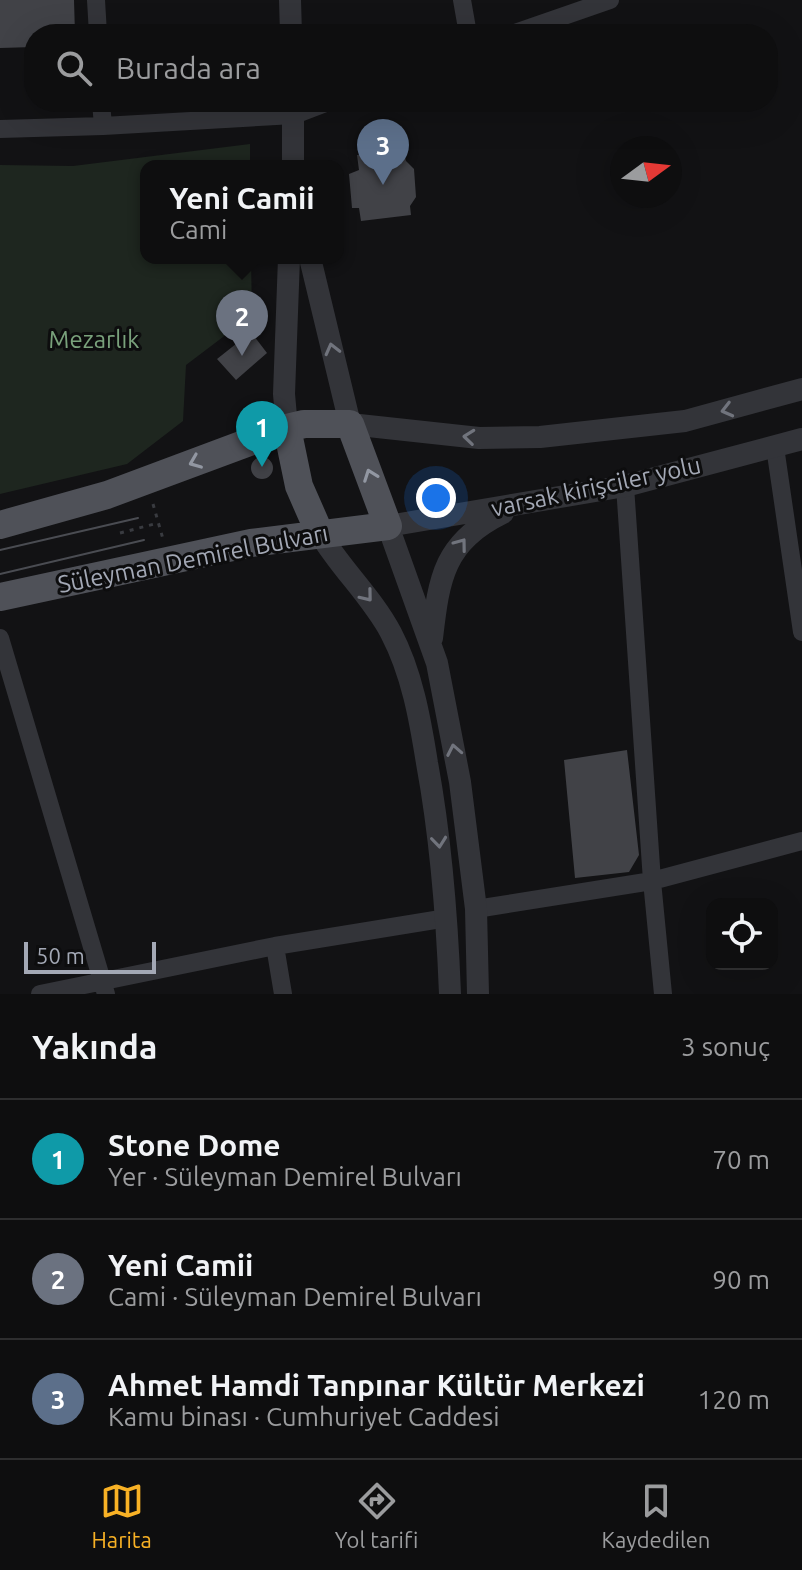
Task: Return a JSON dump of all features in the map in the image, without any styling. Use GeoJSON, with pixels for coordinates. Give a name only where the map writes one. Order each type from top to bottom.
{"type":"FeatureCollection","features":[{"type":"Feature","properties":{"kind":"main road"},"geometry":{"type":"LineString","coordinates":[[0,525],[107,495],[287,428],[304,424],[350,424],[388,526]]}},
{"type":"Feature","properties":{"kind":"main road"},"geometry":{"type":"LineString","coordinates":[[287,428],[299,486],[320,534]]}},
{"type":"Feature","properties":{"kind":"main road","name":"Süleyman Demirel Bulvarı"},"geometry":{"type":"LineString","coordinates":[[0,597],[251,543],[388,526]]}},
{"type":"Feature","properties":{"kind":"street"},"geometry":{"type":"LineString","coordinates":[[96,0],[97,24]]}},
{"type":"Feature","properties":{"kind":"street"},"geometry":{"type":"LineString","coordinates":[[290,0],[291,24]]}},
{"type":"Feature","properties":{"kind":"street"},"geometry":{"type":"LineString","coordinates":[[462,0],[466,24]]}},
{"type":"Feature","properties":{"kind":"street"},"geometry":{"type":"LineString","coordinates":[[541,24],[610,0]]}},
{"type":"Feature","properties":{"kind":"street"},"geometry":{"type":"LineString","coordinates":[[102,112],[103,126]]}},
{"type":"Feature","properties":{"kind":"street"},"geometry":{"type":"LineString","coordinates":[[0,129],[103,126],[251,112]]}},
{"type":"Feature","properties":{"kind":"street"},"geometry":{"type":"LineString","coordinates":[[293,112],[293,160]]}},
{"type":"Feature","properties":{"kind":"street"},"geometry":{"type":"LineString","coordinates":[[287,428],[284,394],[289,264]]}},
{"type":"Feature","properties":{"kind":"street"},"geometry":{"type":"LineString","coordinates":[[311,264],[350,424]]}},
{"type":"Feature","properties":{"kind":"street","name":"varsak kirişciler yolu"},"geometry":{"type":"LineString","coordinates":[[350,424],[479,438],[540,437],[685,421],[802,389]]}},
{"type":"Feature","properties":{"kind":"street","name":"varsak kirişciler yolu"},"geometry":{"type":"LineString","coordinates":[[388,526],[625,486],[802,439]]}},
{"type":"Feature","properties":{"kind":"street"},"geometry":{"type":"LineString","coordinates":[[775,447],[802,632]]}},
{"type":"Feature","properties":{"kind":"street"},"geometry":{"type":"LineString","coordinates":[[625,486],[652,881],[663,994]]}},
{"type":"Feature","properties":{"kind":"street"},"geometry":{"type":"LineString","coordinates":[[431,643],[438,590],[458,546],[468,533],[482,523],[527,502]]}},
{"type":"Feature","properties":{"kind":"street"},"geometry":{"type":"LineString","coordinates":[[388,526],[431,643],[460,782],[476,909],[478,994]]}},
{"type":"Feature","properties":{"kind":"street"},"geometry":{"type":"LineString","coordinates":[[320,534],[332,554],[375,605],[392,635],[420,720],[434,803],[447,918],[450,994]]}},
{"type":"Feature","properties":{"kind":"street"},"geometry":{"type":"LineString","coordinates":[[0,638],[104,988]]}},
{"type":"Feature","properties":{"kind":"street"},"geometry":{"type":"LineString","coordinates":[[476,909],[652,881],[802,841]]}},
{"type":"Feature","properties":{"kind":"street"},"geometry":{"type":"LineString","coordinates":[[40,994],[104,988],[275,946],[447,918]]}},
{"type":"Feature","properties":{"kind":"street"},"geometry":{"type":"LineString","coordinates":[[275,946],[283,994]]}},
{"type":"Feature","properties":{"kind":"path"},"geometry":{"type":"LineString","coordinates":[[147,481],[168,559]]}},
{"type":"Feature","properties":{"kind":"path"},"geometry":{"type":"LineString","coordinates":[[120,533],[158,523]]}},
{"type":"Feature","properties":{"kind":"green space","name":"Mezarlık"},"geometry":{"type":"Polygon","coordinates":[[[250,144],[250,160],[140,160],[140,264],[251,264],[252,315],[186,365],[183,421],[127,464],[0,494],[0,165],[73,166],[250,144]]]}},
{"type":"Feature","properties":{"kind":"building"},"geometry":{"type":"Polygon","coordinates":[[[0,0],[74,0],[75,24],[24,24],[24,47],[0,48],[0,0]]]}},
{"type":"Feature","properties":{"kind":"building"},"geometry":{"type":"Polygon","coordinates":[[[403,151],[406,161],[414,169],[416,197],[410,206],[411,215],[361,221],[359,208],[352,208],[349,174],[359,170],[357,155],[403,151]]]}},
{"type":"Feature","properties":{"kind":"building"},"geometry":{"type":"Polygon","coordinates":[[[251,332],[267,353],[236,380],[217,359],[251,332]]]}},
{"type":"Feature","properties":{"kind":"building"},"geometry":{"type":"Polygon","coordinates":[[[258,457],[266,457],[273,468],[266,479],[258,479],[251,472],[251,464],[258,457]]]}},
{"type":"Feature","properties":{"kind":"building"},"geometry":{"type":"Polygon","coordinates":[[[627,750],[639,855],[629,872],[575,878],[564,760],[627,750]]]}},
{"type":"Feature","properties":{"kind":"tram line"},"geometry":{"type":"LineString","coordinates":[[0,550],[138,518]]}},
{"type":"Feature","properties":{"kind":"tram line"},"geometry":{"type":"LineString","coordinates":[[0,574],[144,540]]}},
{"type":"Feature","properties":{"kind":"place","name":"Ahmet Hamdi Tanpınar Kültür Merkezi"},"geometry":{"type":"Point","coordinates":[383,185]}},
{"type":"Feature","properties":{"kind":"place","name":"Yeni Camii"},"geometry":{"type":"Point","coordinates":[242,356]}},
{"type":"Feature","properties":{"kind":"place","name":"Stone Dome"},"geometry":{"type":"Point","coordinates":[262,467]}}]}
